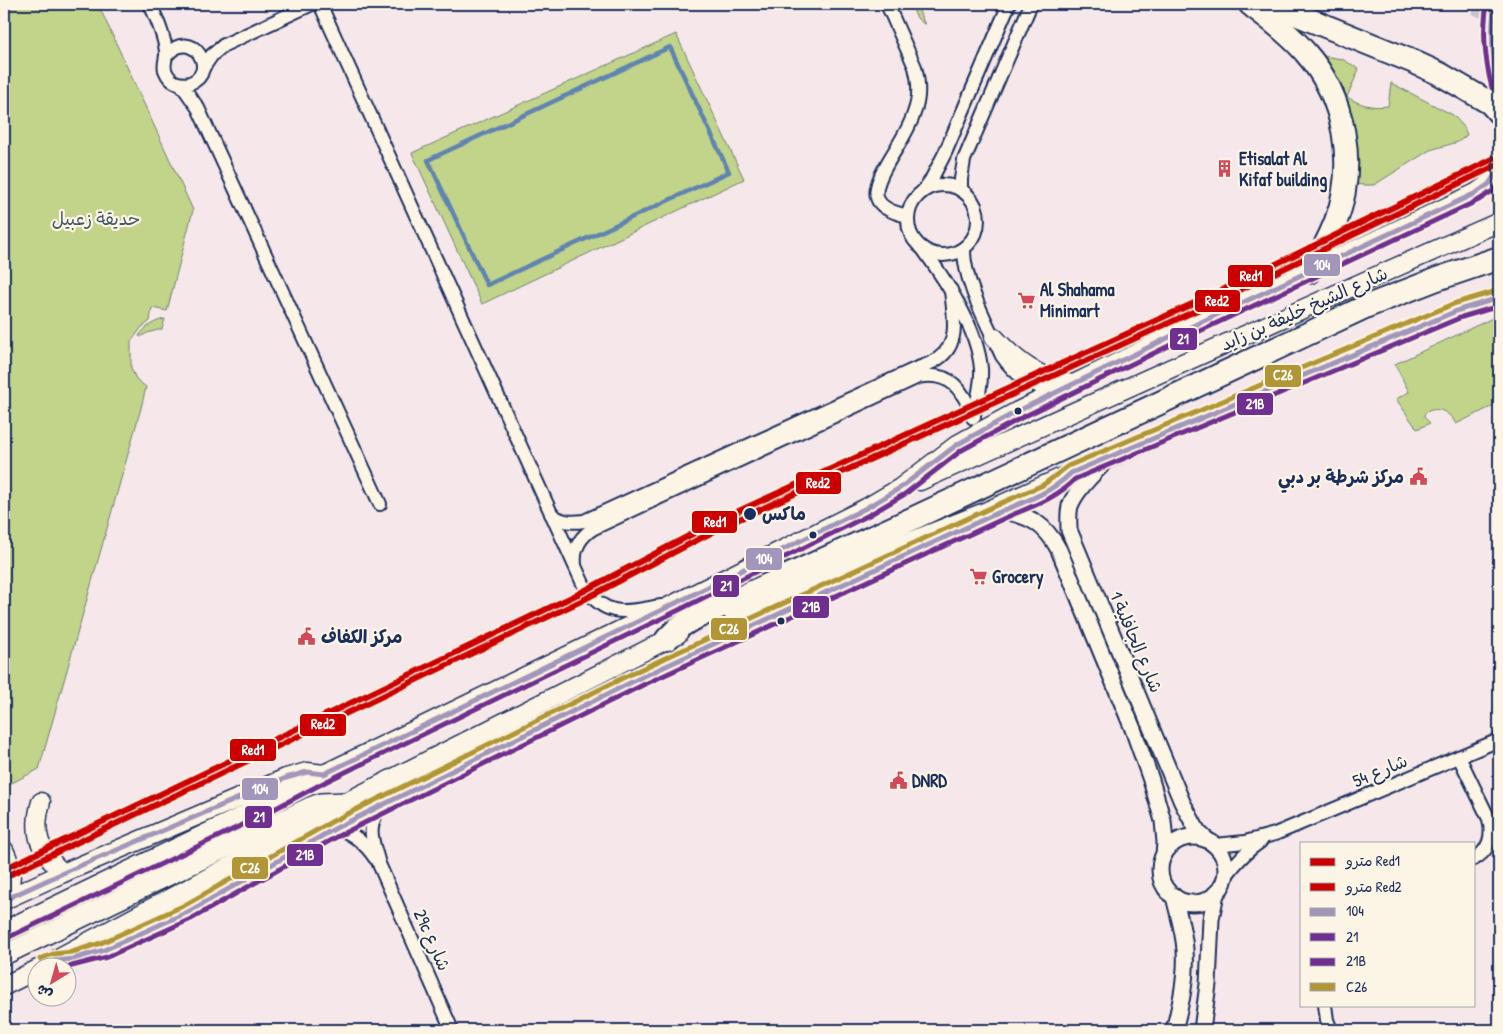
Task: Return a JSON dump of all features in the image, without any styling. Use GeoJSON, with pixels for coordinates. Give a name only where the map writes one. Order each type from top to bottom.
{"type":"FeatureCollection","features":[{"type":"Feature","properties":{"kind":"highway"},"geometry":{"type":"LineString","coordinates":[[1250,4],[1295,41],[1315,64],[1331,92],[1342,124],[1346,166],[1341,205],[1331,233],[1320,256],[1309,272]]}},
{"type":"Feature","properties":{"kind":"highway"},"geometry":{"type":"LineString","coordinates":[[1271,4],[1440,74],[1490,104],[1499,113]]}},
{"type":"Feature","properties":{"kind":"highway"},"geometry":{"type":"LineString","coordinates":[[667,639],[678,628],[692,620],[893,528],[1292,340],[1403,291],[1499,258]]}},
{"type":"Feature","properties":{"kind":"main road"},"geometry":{"type":"LineString","coordinates":[[1495,4],[1491,38],[1499,86]]}},
{"type":"Feature","properties":{"kind":"main road","name":"شارع الشيخ خليفة بن زايد"},"geometry":{"type":"LineString","coordinates":[[890,495],[966,439],[1018,411],[1182,331],[1476,193],[1489,184],[1499,169]]}},
{"type":"Feature","properties":{"kind":"main road","name":"شارع الشيخ خليفة بن زايد"},"geometry":{"type":"LineString","coordinates":[[4,931],[258,809],[324,774],[676,603],[890,495],[1383,272],[1499,222]]}},
{"type":"Feature","properties":{"kind":"main road"},"geometry":{"type":"LineString","coordinates":[[64,956],[346,802],[667,639],[986,511],[1071,473],[1459,310],[1499,298]]}},
{"type":"Feature","properties":{"kind":"main road"},"geometry":{"type":"LineString","coordinates":[[994,337],[1011,355],[1036,373],[1048,379],[1072,384]]}},
{"type":"Feature","properties":{"kind":"main road"},"geometry":{"type":"LineString","coordinates":[[1002,511],[1047,492],[1071,473]]}},
{"type":"Feature","properties":{"kind":"main road"},"geometry":{"type":"LineString","coordinates":[[4,900],[62,873],[293,775],[308,772],[324,774]]}},
{"type":"Feature","properties":{"kind":"main road"},"geometry":{"type":"LineString","coordinates":[[42,802],[37,828],[39,841],[52,864],[62,873]]}},
{"type":"Feature","properties":{"kind":"main road"},"geometry":{"type":"LineString","coordinates":[[4,955],[310,807],[321,803],[346,802]]}},
{"type":"Feature","properties":{"kind":"main road"},"geometry":{"type":"LineString","coordinates":[[4,850],[9,860],[12,874],[10,887],[4,900]]}},
{"type":"Feature","properties":{"kind":"main road"},"geometry":{"type":"LineString","coordinates":[[4,986],[28,974]]}},
{"type":"Feature","properties":{"kind":"street"},"geometry":{"type":"LineString","coordinates":[[150,4],[158,22],[167,54]]}},
{"type":"Feature","properties":{"kind":"street"},"geometry":{"type":"LineString","coordinates":[[182,84],[193,82],[212,55],[224,45],[312,4]]}},
{"type":"Feature","properties":{"kind":"street"},"geometry":{"type":"LineString","coordinates":[[320,4],[585,588],[593,599],[604,607],[617,611],[676,603]]}},
{"type":"Feature","properties":{"kind":"street"},"geometry":{"type":"LineString","coordinates":[[887,4],[915,67],[918,97],[914,116],[879,178],[876,190],[877,197],[884,207],[894,213],[908,216]]}},
{"type":"Feature","properties":{"kind":"street"},"geometry":{"type":"LineString","coordinates":[[961,190],[964,160],[1031,4]]}},
{"type":"Feature","properties":{"kind":"street"},"geometry":{"type":"LineString","coordinates":[[966,439],[974,417],[981,382],[980,355],[974,337],[951,290],[923,249],[914,240],[909,229],[908,216],[910,206],[931,180],[945,153],[1009,5]]}},
{"type":"Feature","properties":{"kind":"street"},"geometry":{"type":"LineString","coordinates":[[158,22],[170,35],[202,57],[198,108]]}},
{"type":"Feature","properties":{"kind":"street"},"geometry":{"type":"LineString","coordinates":[[224,45],[177,46],[167,54],[165,60],[166,73],[170,78],[182,84],[198,108],[380,504]]}},
{"type":"Feature","properties":{"kind":"street"},"geometry":{"type":"LineString","coordinates":[[923,249],[935,254],[949,255],[964,248],[972,240],[977,227],[977,213],[971,200],[961,190],[952,186],[942,185],[924,190]]}},
{"type":"Feature","properties":{"kind":"street"},"geometry":{"type":"LineString","coordinates":[[964,248],[967,276],[1002,356],[1015,373],[1034,385],[1056,392]]}},
{"type":"Feature","properties":{"kind":"street"},"geometry":{"type":"LineString","coordinates":[[551,514],[567,522],[584,521],[933,362],[945,353],[952,340],[954,323],[951,290]]}},
{"type":"Feature","properties":{"kind":"street"},"geometry":{"type":"LineString","coordinates":[[575,567],[574,560],[577,546],[587,532],[594,528],[918,377],[933,375],[946,378],[952,382],[967,401],[974,417]]}},
{"type":"Feature","properties":{"kind":"street","name":"شارع الجافلية 1"},"geometry":{"type":"LineString","coordinates":[[1107,459],[1083,486],[1070,507],[1068,516],[1069,530],[1182,802],[1198,832],[1211,842]]}},
{"type":"Feature","properties":{"kind":"street"},"geometry":{"type":"LineString","coordinates":[[78,958],[104,950],[188,912],[336,828],[640,678],[1002,511]]}},
{"type":"Feature","properties":{"kind":"street","name":"شارع الجافلية 1"},"geometry":{"type":"LineString","coordinates":[[1002,511],[1028,518],[1047,531],[1060,550],[1133,729],[1148,772],[1163,821],[1164,855]]}},
{"type":"Feature","properties":{"kind":"street","name":"شارع 54"},"geometry":{"type":"LineString","coordinates":[[1226,877],[1235,863],[1247,851],[1274,834],[1499,740]]}},
{"type":"Feature","properties":{"kind":"street"},"geometry":{"type":"LineString","coordinates":[[1459,757],[1489,819],[1492,830],[1490,841],[1485,851],[1476,858]]}},
{"type":"Feature","properties":{"kind":"street","name":"29c شارع"},"geometry":{"type":"LineString","coordinates":[[381,807],[374,816],[371,826],[371,838],[379,864],[452,1030]]}},
{"type":"Feature","properties":{"kind":"street","name":"29c شارع"},"geometry":{"type":"LineString","coordinates":[[336,828],[352,834],[363,843],[379,864]]}},
{"type":"Feature","properties":{"kind":"street","name":"شارع 54"},"geometry":{"type":"LineString","coordinates":[[1211,842],[1245,842],[1274,834]]}},
{"type":"Feature","properties":{"kind":"street"},"geometry":{"type":"LineString","coordinates":[[1195,837],[1211,842],[1222,854],[1226,865],[1226,877],[1216,893],[1207,900],[1196,902],[1184,901],[1174,896],[1168,891],[1161,878],[1160,870],[1164,855],[1172,845],[1182,838],[1195,837]]}},
{"type":"Feature","properties":{"kind":"street"},"geometry":{"type":"LineString","coordinates":[[1202,1030],[1208,984],[1211,919],[1216,893]]}},
{"type":"Feature","properties":{"kind":"street"},"geometry":{"type":"LineString","coordinates":[[1174,896],[1185,949],[1182,1001],[1174,1030]]}},
{"type":"Feature","properties":{"kind":"street"},"geometry":{"type":"LineString","coordinates":[[1325,1006],[1327,1020],[1331,1030]]}},
{"type":"Feature","properties":{"kind":"green space","name":"حديقة زعبيل"},"geometry":{"type":"Polygon","coordinates":[[[4,4],[98,4],[193,210],[167,311],[152,308],[150,321],[141,328],[131,342],[131,368],[136,379],[146,387],[39,769],[4,787],[4,4]]]}},
{"type":"Feature","properties":{"kind":"green space"},"geometry":{"type":"Polygon","coordinates":[[[910,4],[916,4],[925,25],[917,18],[910,4]]]}},
{"type":"Feature","properties":{"kind":"green space"},"geometry":{"type":"Polygon","coordinates":[[[676,34],[744,179],[482,304],[412,153],[676,34]]]}},
{"type":"Feature","properties":{"kind":"green space"},"geometry":{"type":"Polygon","coordinates":[[[1318,55],[1342,59],[1359,69],[1347,97],[1352,100],[1377,107],[1388,106],[1391,83],[1453,115],[1464,127],[1467,135],[1458,142],[1430,150],[1374,185],[1356,184],[1357,167],[1318,55]]]}},
{"type":"Feature","properties":{"kind":"green space"},"geometry":{"type":"Polygon","coordinates":[[[1499,315],[1499,403],[1456,424],[1443,411],[1430,411],[1425,413],[1424,417],[1430,423],[1417,429],[1396,399],[1409,392],[1395,364],[1499,315]]]}},
{"type":"Feature","properties":{"kind":"green space"},"geometry":{"type":"Polygon","coordinates":[[[165,319],[162,329],[139,336],[150,325],[165,319]]]}},
{"type":"Feature","properties":{"kind":"waterway"},"geometry":{"type":"LineString","coordinates":[[670,47],[729,172],[487,285],[428,160],[670,47]]}},
{"type":"Feature","properties":{"kind":"tunnel"},"geometry":{"type":"LineString","coordinates":[[1477,4],[1499,14]]}},
{"type":"Feature","properties":{"kind":"metro line","name":"Red1"},"geometry":{"type":"LineString","coordinates":[[4,869],[578,594],[721,519],[1214,294],[1499,156]]}},
{"type":"Feature","properties":{"kind":"metro line","name":"Red2"},"geometry":{"type":"LineString","coordinates":[[7,876],[581,601],[724,526],[1217,301],[1499,164]]}},
{"type":"Feature","properties":{"kind":"transit line","name":"21"},"geometry":{"type":"LineString","coordinates":[[1487,4],[1485,46],[1492,88]]}},
{"type":"Feature","properties":{"kind":"transit line","name":"104"},"geometry":{"type":"LineString","coordinates":[[1495,4],[1492,45],[1499,86]]}},
{"type":"Feature","properties":{"kind":"transit line","name":"104"},"geometry":{"type":"LineString","coordinates":[[4,900],[286,778],[307,772],[324,774],[676,603],[866,508],[900,488],[958,444],[1018,411],[1182,331],[1476,193],[1489,184],[1499,169]]}},
{"type":"Feature","properties":{"kind":"transit line","name":"21"},"geometry":{"type":"LineString","coordinates":[[7,938],[261,816],[327,781],[679,610],[869,515],[905,494],[962,450],[1021,418],[1185,338],[1479,200],[1494,190],[1499,182]]}},
{"type":"Feature","properties":{"kind":"transit line","name":"C26"},"geometry":{"type":"LineString","coordinates":[[48,956],[72,952],[101,943],[185,905],[333,821],[637,671],[1043,485],[1068,466],[1456,303],[1497,291]]}},
{"type":"Feature","properties":{"kind":"transit line","name":"104"},"geometry":{"type":"LineString","coordinates":[[78,958],[104,950],[188,912],[336,828],[640,678],[1002,511],[1021,504],[1056,486],[1071,473],[1459,310],[1499,298]]}},
{"type":"Feature","properties":{"kind":"transit line","name":"21B"},"geometry":{"type":"LineString","coordinates":[[78,964],[107,957],[191,919],[340,835],[643,685],[1042,502],[1060,492],[1075,479],[1462,317],[1499,306]]}},
{"type":"Feature","properties":{"kind":"place","name":"Etisalat Al Kifaf building"},"geometry":{"type":"Point","coordinates":[1225,169]}},
{"type":"Feature","properties":{"kind":"place","name":"Al Shahama Minimart"},"geometry":{"type":"Point","coordinates":[1026,300]}},
{"type":"Feature","properties":{"kind":"place","name":"مركز شرطة بر دبي"},"geometry":{"type":"Point","coordinates":[1418,477]}},
{"type":"Feature","properties":{"kind":"place","name":"ماكس"},"geometry":{"type":"Point","coordinates":[750,514]}},
{"type":"Feature","properties":{"kind":"place","name":"Grocery"},"geometry":{"type":"Point","coordinates":[978,577]}},
{"type":"Feature","properties":{"kind":"place","name":"مركز الكفاف"},"geometry":{"type":"Point","coordinates":[307,637]}},
{"type":"Feature","properties":{"kind":"place","name":"DNRD"},"geometry":{"type":"Point","coordinates":[898,781]}}]}
